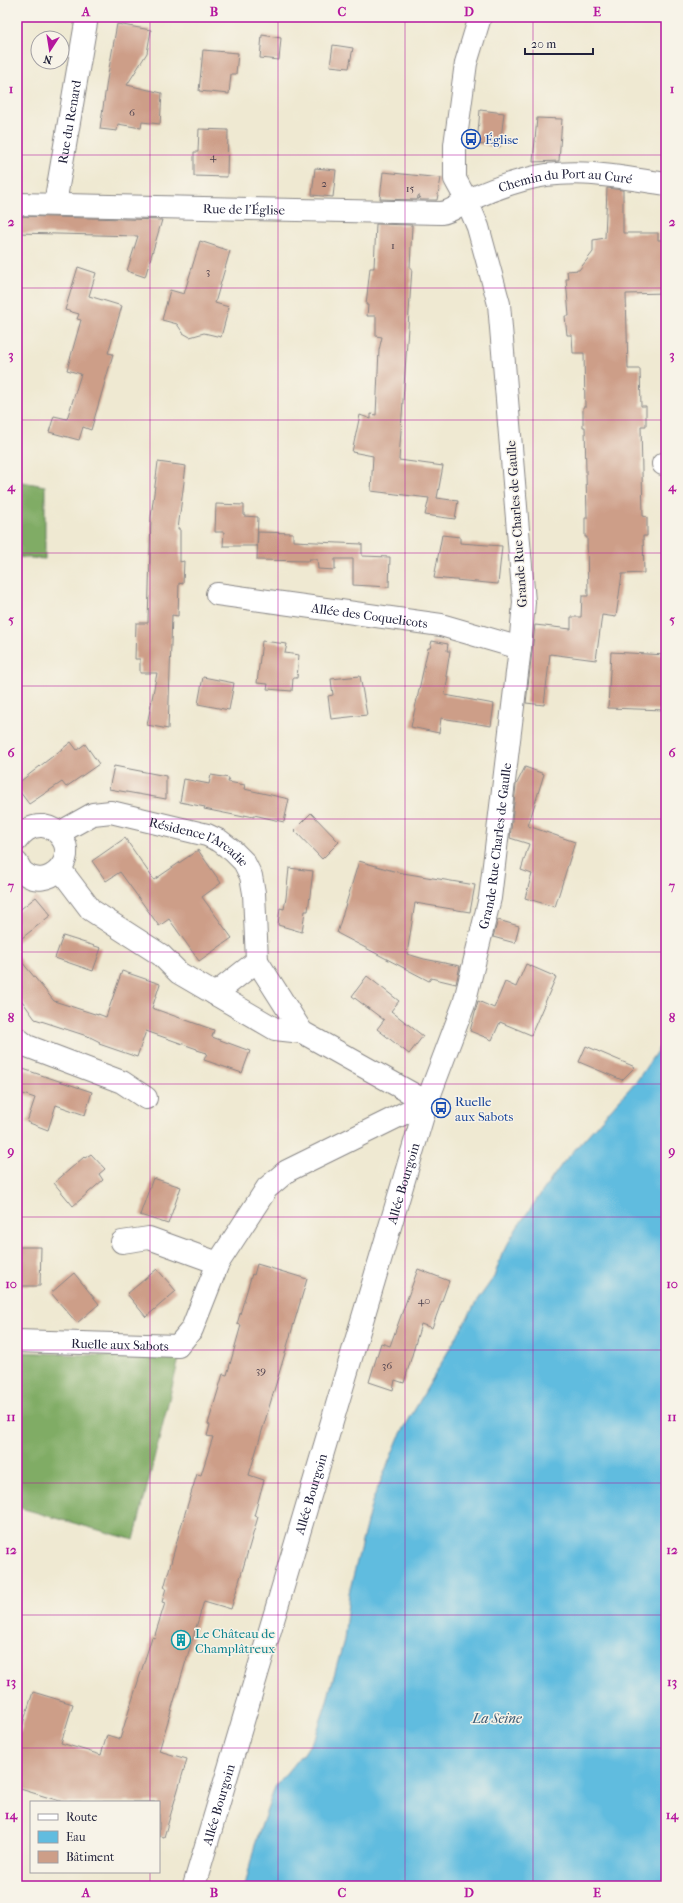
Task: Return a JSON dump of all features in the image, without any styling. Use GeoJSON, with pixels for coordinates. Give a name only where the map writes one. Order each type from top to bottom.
{"type":"FeatureCollection","features":[{"type":"Feature","properties":{"kind":"street","name":"Rue du Renard"},"geometry":{"type":"LineString","coordinates":[[57,204],[57,192],[87,17]]}},
{"type":"Feature","properties":{"kind":"street","name":"Grande Rue Charles de Gaulle"},"geometry":{"type":"LineString","coordinates":[[427,1102],[464,1004],[490,898],[520,648],[524,602],[498,304],[478,227],[467,201],[455,179],[455,145],[466,63],[480,17]]}},
{"type":"Feature","properties":{"kind":"street","name":"Chemin du Port au Curé"},"geometry":{"type":"LineString","coordinates":[[467,201],[524,180],[562,172],[604,175],[666,184]]}},
{"type":"Feature","properties":{"kind":"street","name":"Rue de l'Église"},"geometry":{"type":"LineString","coordinates":[[17,204],[441,213],[447,212],[467,201]]}},
{"type":"Feature","properties":{"kind":"street","name":"Allée des Coquelicots"},"geometry":{"type":"LineString","coordinates":[[217,594],[441,625],[520,648]]}},
{"type":"Feature","properties":{"kind":"street","name":"Résidence l'Arcadie"},"geometry":{"type":"LineString","coordinates":[[59,833],[93,814],[111,812],[207,835],[220,841],[244,862],[251,876],[254,893],[257,961],[302,1032]]}},
{"type":"Feature","properties":{"kind":"street"},"geometry":{"type":"LineString","coordinates":[[17,840],[27,829],[35,826],[43,826],[59,833],[66,847],[66,855],[60,869],[47,878],[39,879],[23,873],[17,863]]}},
{"type":"Feature","properties":{"kind":"street","name":"Résidence l'Arcadie"},"geometry":{"type":"LineString","coordinates":[[60,869],[91,910],[161,955],[179,973],[276,1029],[302,1032],[427,1102]]}},
{"type":"Feature","properties":{"kind":"street"},"geometry":{"type":"LineString","coordinates":[[215,994],[257,961]]}},
{"type":"Feature","properties":{"kind":"street"},"geometry":{"type":"LineString","coordinates":[[17,1038],[27,1046],[122,1082],[146,1098]]}},
{"type":"Feature","properties":{"kind":"street","name":"Ruelle aux Sabots"},"geometry":{"type":"LineString","coordinates":[[17,1342],[178,1346],[192,1329],[218,1262],[267,1188],[287,1171],[427,1102]]}},
{"type":"Feature","properties":{"kind":"street","name":"Allée Bourgoin"},"geometry":{"type":"LineString","coordinates":[[194,1886],[427,1102]]}},
{"type":"Feature","properties":{"kind":"street"},"geometry":{"type":"LineString","coordinates":[[122,1242],[149,1238],[218,1262]]}},
{"type":"Feature","properties":{"kind":"green space"},"geometry":{"type":"Polygon","coordinates":[[[17,481],[45,486],[45,559],[17,557],[17,481]]]}},
{"type":"Feature","properties":{"kind":"green space"},"geometry":{"type":"Polygon","coordinates":[[[17,1352],[179,1359],[134,1540],[17,1507],[17,1352]]]}},
{"type":"Feature","properties":{"kind":"water","name":"La Seine"},"geometry":{"type":"Polygon","coordinates":[[[666,1034],[666,1886],[245,1886],[255,1844],[275,1787],[301,1755],[303,1755],[316,1735],[344,1640],[349,1593],[372,1502],[399,1437],[477,1301],[494,1277],[502,1254],[518,1226],[562,1164],[638,1079],[659,1048],[666,1034]]]}},
{"type":"Feature","properties":{"kind":"building"},"geometry":{"type":"Polygon","coordinates":[[[117,24],[151,30],[147,53],[127,85],[162,93],[160,124],[142,122],[141,128],[118,124],[117,131],[100,129],[117,24]]]}},
{"type":"Feature","properties":{"kind":"building"},"geometry":{"type":"Polygon","coordinates":[[[262,35],[281,38],[279,60],[260,58],[262,35]]]}},
{"type":"Feature","properties":{"kind":"building"},"geometry":{"type":"Polygon","coordinates":[[[333,45],[353,48],[349,68],[330,66],[333,45]]]}},
{"type":"Feature","properties":{"kind":"building"},"geometry":{"type":"Polygon","coordinates":[[[203,50],[238,53],[236,74],[231,74],[229,94],[199,91],[203,50]]]}},
{"type":"Feature","properties":{"kind":"building"},"geometry":{"type":"Polygon","coordinates":[[[480,110],[504,113],[500,147],[477,144],[480,110]]]}},
{"type":"Feature","properties":{"kind":"building"},"geometry":{"type":"Polygon","coordinates":[[[537,118],[562,119],[559,161],[533,162],[537,118]]]}},
{"type":"Feature","properties":{"kind":"building"},"geometry":{"type":"Polygon","coordinates":[[[199,129],[228,130],[227,177],[194,176],[194,152],[198,152],[199,129]]]}},
{"type":"Feature","properties":{"kind":"building"},"geometry":{"type":"Polygon","coordinates":[[[315,168],[336,170],[333,197],[312,195],[315,168]]]}},
{"type":"Feature","properties":{"kind":"building"},"geometry":{"type":"Polygon","coordinates":[[[383,172],[441,178],[437,200],[420,200],[419,195],[417,200],[380,199],[383,172]]]}},
{"type":"Feature","properties":{"kind":"building"},"geometry":{"type":"Polygon","coordinates":[[[607,188],[623,190],[623,233],[658,233],[658,240],[666,240],[666,293],[626,294],[628,369],[640,369],[641,406],[646,406],[646,426],[641,426],[643,516],[647,517],[647,536],[643,536],[644,573],[622,574],[616,617],[602,615],[596,660],[550,654],[544,705],[526,703],[535,625],[571,629],[571,617],[581,617],[582,596],[588,596],[587,537],[585,537],[585,518],[587,518],[585,427],[583,427],[583,407],[585,407],[584,353],[573,353],[572,335],[567,335],[565,316],[569,316],[566,279],[568,279],[567,271],[579,270],[593,252],[593,240],[605,238],[607,188]]]}},
{"type":"Feature","properties":{"kind":"building"},"geometry":{"type":"Polygon","coordinates":[[[17,216],[162,220],[145,277],[127,271],[138,236],[17,233],[17,216]]]}},
{"type":"Feature","properties":{"kind":"building"},"geometry":{"type":"Polygon","coordinates":[[[376,224],[412,225],[410,268],[412,268],[399,460],[443,466],[437,498],[458,501],[455,519],[425,515],[429,498],[371,491],[373,456],[352,452],[360,415],[371,419],[371,414],[376,415],[379,350],[382,337],[376,336],[376,316],[367,316],[368,305],[366,305],[370,268],[374,268],[376,224]]]}},
{"type":"Feature","properties":{"kind":"building"},"geometry":{"type":"Polygon","coordinates":[[[200,241],[230,251],[215,303],[229,307],[221,337],[204,333],[190,337],[183,333],[177,324],[162,320],[170,290],[184,294],[200,241]]]}},
{"type":"Feature","properties":{"kind":"building"},"geometry":{"type":"Polygon","coordinates":[[[78,267],[96,273],[89,296],[122,306],[108,353],[113,354],[91,430],[83,427],[79,440],[49,432],[54,416],[67,419],[81,374],[67,370],[81,320],[77,319],[79,314],[65,310],[78,267]]]}},
{"type":"Feature","properties":{"kind":"building"},"geometry":{"type":"Polygon","coordinates":[[[158,462],[186,466],[178,529],[180,529],[180,562],[184,561],[183,584],[179,583],[178,616],[172,615],[168,729],[147,725],[157,673],[140,673],[140,659],[135,659],[136,623],[148,623],[151,517],[158,462]]]}},
{"type":"Feature","properties":{"kind":"building"},"geometry":{"type":"Polygon","coordinates":[[[216,504],[244,505],[244,516],[258,517],[257,546],[223,546],[224,532],[215,532],[216,504]]]}},
{"type":"Feature","properties":{"kind":"building"},"geometry":{"type":"Polygon","coordinates":[[[258,532],[293,533],[293,541],[362,544],[362,556],[390,557],[389,587],[353,585],[353,559],[335,559],[335,570],[318,569],[317,559],[309,559],[309,561],[257,560],[258,532]]]}},
{"type":"Feature","properties":{"kind":"building"},"geometry":{"type":"Polygon","coordinates":[[[442,535],[460,537],[460,543],[502,546],[498,584],[434,578],[442,535]]]}},
{"type":"Feature","properties":{"kind":"building"},"geometry":{"type":"Polygon","coordinates":[[[262,641],[287,644],[285,653],[299,655],[297,678],[293,678],[292,691],[267,689],[268,684],[257,683],[262,641]]]}},
{"type":"Feature","properties":{"kind":"building"},"geometry":{"type":"Polygon","coordinates":[[[432,641],[448,644],[447,651],[450,651],[445,695],[494,704],[491,726],[441,718],[439,733],[411,727],[428,648],[430,648],[432,641]]]}},
{"type":"Feature","properties":{"kind":"building"},"geometry":{"type":"Polygon","coordinates":[[[611,652],[666,655],[665,710],[608,708],[611,652]]]}},
{"type":"Feature","properties":{"kind":"building"},"geometry":{"type":"Polygon","coordinates":[[[360,676],[367,715],[331,719],[328,696],[333,695],[331,679],[360,676]]]}},
{"type":"Feature","properties":{"kind":"building"},"geometry":{"type":"Polygon","coordinates":[[[203,677],[234,683],[229,710],[198,704],[203,677]]]}},
{"type":"Feature","properties":{"kind":"building"},"geometry":{"type":"Polygon","coordinates":[[[71,742],[77,750],[85,744],[99,764],[66,787],[62,782],[29,804],[17,788],[17,784],[71,742]]]}},
{"type":"Feature","properties":{"kind":"building"},"geometry":{"type":"Polygon","coordinates":[[[114,766],[166,776],[166,799],[109,789],[114,766]]]}},
{"type":"Feature","properties":{"kind":"building"},"geometry":{"type":"Polygon","coordinates":[[[525,767],[544,774],[528,826],[575,842],[555,907],[525,898],[532,874],[521,870],[529,844],[510,838],[516,785],[525,767]]]}},
{"type":"Feature","properties":{"kind":"building"},"geometry":{"type":"Polygon","coordinates":[[[211,775],[229,778],[228,782],[245,785],[244,789],[289,799],[284,822],[254,815],[254,817],[244,815],[244,817],[204,809],[205,807],[180,802],[184,779],[209,784],[211,775]]]}},
{"type":"Feature","properties":{"kind":"building"},"geometry":{"type":"Polygon","coordinates":[[[311,813],[339,842],[322,859],[294,830],[311,813]]]}},
{"type":"Feature","properties":{"kind":"building"},"geometry":{"type":"Polygon","coordinates":[[[125,838],[154,880],[198,850],[221,883],[202,897],[232,938],[199,961],[169,919],[159,926],[120,872],[106,881],[92,861],[125,838]]]}},
{"type":"Feature","properties":{"kind":"building"},"geometry":{"type":"Polygon","coordinates":[[[359,861],[397,872],[475,885],[470,912],[415,903],[407,954],[460,966],[456,984],[431,978],[429,981],[337,933],[359,861]]]}},
{"type":"Feature","properties":{"kind":"building"},"geometry":{"type":"Polygon","coordinates":[[[289,868],[313,871],[308,911],[305,911],[302,932],[278,925],[280,908],[284,909],[289,868]]]}},
{"type":"Feature","properties":{"kind":"building"},"geometry":{"type":"Polygon","coordinates":[[[36,897],[51,915],[17,942],[17,912],[36,897]]]}},
{"type":"Feature","properties":{"kind":"building"},"geometry":{"type":"Polygon","coordinates":[[[498,920],[519,926],[515,943],[493,937],[498,920]]]}},
{"type":"Feature","properties":{"kind":"building"},"geometry":{"type":"Polygon","coordinates":[[[63,936],[101,948],[93,971],[55,958],[63,936]]]}},
{"type":"Feature","properties":{"kind":"building"},"geometry":{"type":"Polygon","coordinates":[[[17,956],[54,1001],[106,1017],[122,971],[160,984],[152,1008],[214,1030],[212,1037],[250,1051],[242,1073],[204,1060],[207,1053],[146,1031],[137,1057],[99,1044],[100,1042],[90,1037],[35,1019],[17,994],[17,956]]]}},
{"type":"Feature","properties":{"kind":"building"},"geometry":{"type":"Polygon","coordinates":[[[526,964],[556,977],[531,1035],[500,1022],[492,1040],[470,1031],[478,1001],[494,1008],[505,982],[516,987],[526,964]]]}},
{"type":"Feature","properties":{"kind":"building"},"geometry":{"type":"Polygon","coordinates":[[[367,976],[399,1001],[391,1011],[423,1036],[409,1054],[377,1029],[384,1020],[352,996],[367,976]]]}},
{"type":"Feature","properties":{"kind":"building"},"geometry":{"type":"Polygon","coordinates":[[[586,1046],[635,1067],[622,1080],[579,1062],[586,1046]]]}},
{"type":"Feature","properties":{"kind":"building"},"geometry":{"type":"Polygon","coordinates":[[[17,1067],[92,1092],[85,1115],[56,1105],[48,1130],[27,1122],[35,1098],[17,1092],[17,1067]]]}},
{"type":"Feature","properties":{"kind":"building"},"geometry":{"type":"Polygon","coordinates":[[[91,1154],[105,1169],[99,1174],[103,1180],[73,1206],[54,1183],[84,1157],[85,1158],[91,1154]]]}},
{"type":"Feature","properties":{"kind":"building"},"geometry":{"type":"Polygon","coordinates":[[[153,1178],[181,1187],[168,1224],[140,1215],[153,1178]]]}},
{"type":"Feature","properties":{"kind":"building"},"geometry":{"type":"Polygon","coordinates":[[[17,1247],[41,1247],[40,1286],[17,1286],[17,1247]]]}},
{"type":"Feature","properties":{"kind":"building"},"geometry":{"type":"Polygon","coordinates":[[[257,1264],[307,1279],[249,1475],[264,1480],[254,1516],[258,1517],[231,1609],[204,1601],[159,1751],[187,1759],[164,1837],[160,1836],[160,1801],[60,1801],[17,1788],[17,1732],[20,1733],[33,1692],[73,1704],[61,1743],[101,1755],[107,1735],[120,1739],[152,1637],[154,1638],[165,1603],[162,1602],[166,1588],[164,1588],[197,1474],[201,1475],[213,1437],[207,1436],[210,1425],[208,1424],[223,1374],[227,1375],[241,1325],[237,1324],[252,1274],[254,1275],[257,1264]]]}},
{"type":"Feature","properties":{"kind":"building"},"geometry":{"type":"Polygon","coordinates":[[[157,1269],[176,1291],[146,1317],[127,1294],[157,1269]]]}},
{"type":"Feature","properties":{"kind":"building"},"geometry":{"type":"Polygon","coordinates":[[[418,1269],[449,1281],[432,1328],[421,1324],[404,1383],[395,1380],[393,1390],[369,1382],[381,1343],[390,1346],[418,1269]]]}},
{"type":"Feature","properties":{"kind":"building"},"geometry":{"type":"Polygon","coordinates":[[[74,1273],[99,1304],[77,1323],[51,1293],[74,1273]]]}},
{"type":"Feature","properties":{"kind":"place","name":"Église"},"geometry":{"type":"Point","coordinates":[471,139]}},
{"type":"Feature","properties":{"kind":"place","name":"Ruelle aux Sabots"},"geometry":{"type":"Point","coordinates":[441,1108]}},
{"type":"Feature","properties":{"kind":"place","name":"Le Château de Champlâtreux"},"geometry":{"type":"Point","coordinates":[181,1640]}}]}
